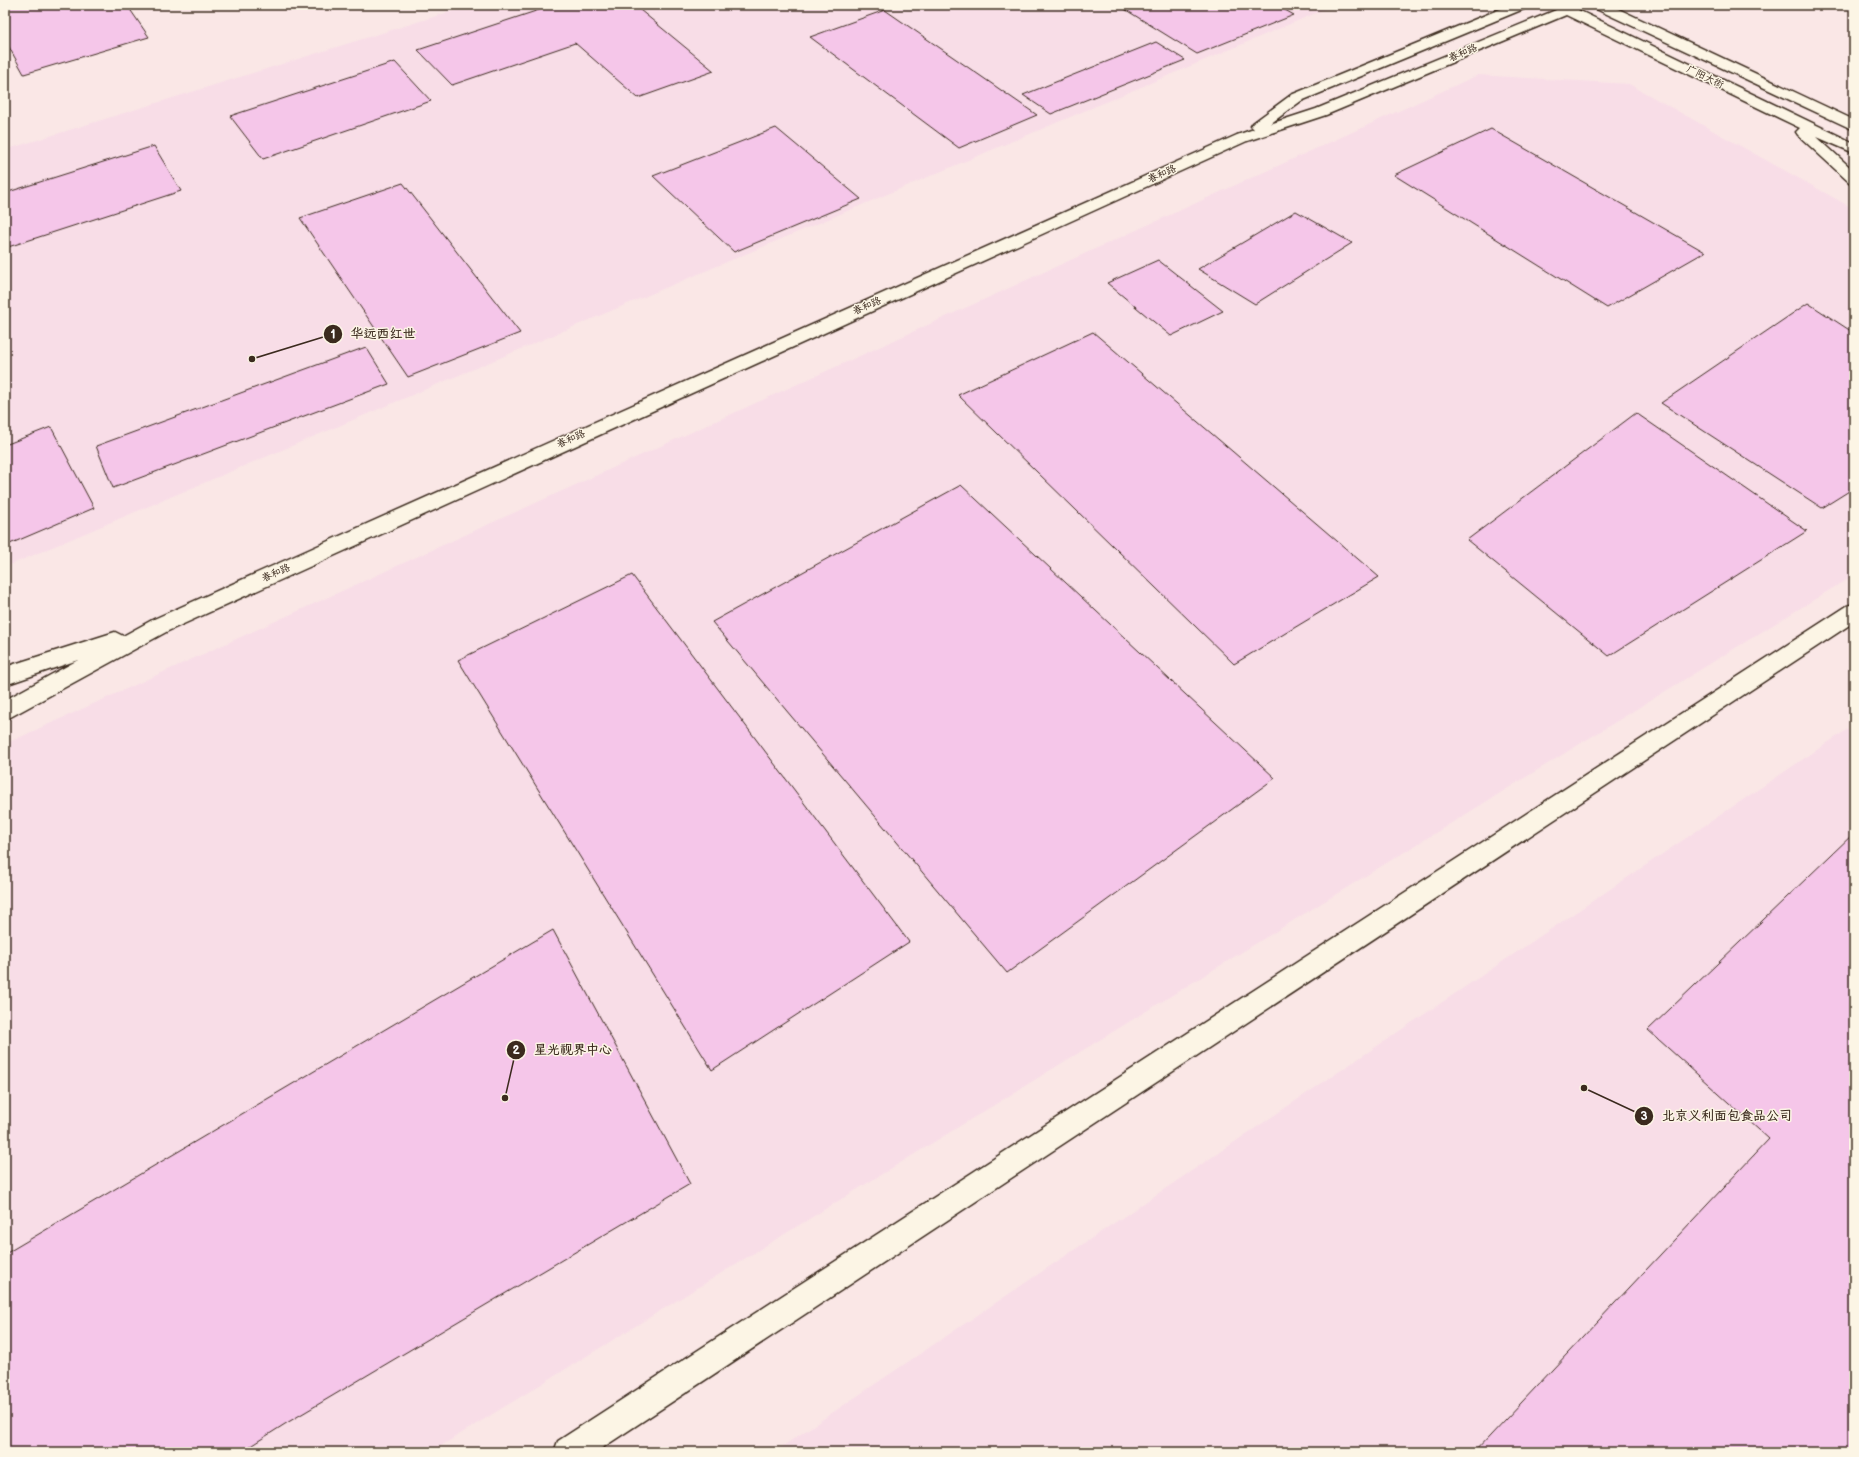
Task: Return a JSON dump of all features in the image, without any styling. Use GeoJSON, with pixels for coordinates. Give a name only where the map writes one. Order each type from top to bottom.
{"type":"FeatureCollection","features":[{"type":"Feature","properties":{"kind":"street"},"geometry":{"type":"LineString","coordinates":[[1242,138],[1296,98],[1521,5]]}},
{"type":"Feature","properties":{"kind":"street","name":"春和路"},"geometry":{"type":"LineString","coordinates":[[5,711],[161,625],[1242,138],[1321,112],[1560,8],[1579,5]]}},
{"type":"Feature","properties":{"kind":"street","name":"广阳大街"},"geometry":{"type":"LineString","coordinates":[[1599,5],[1854,126]]}},
{"type":"Feature","properties":{"kind":"street","name":"广阳大街"},"geometry":{"type":"LineString","coordinates":[[1560,8],[1854,149]]}},
{"type":"Feature","properties":{"kind":"street"},"geometry":{"type":"LineString","coordinates":[[1784,115],[1854,179]]}},
{"type":"Feature","properties":{"kind":"street"},"geometry":{"type":"LineString","coordinates":[[569,1452],[1854,612]]}},
{"type":"Feature","properties":{"kind":"street","name":"春和路"},"geometry":{"type":"LineString","coordinates":[[5,676],[161,625]]}},
{"type":"Feature","properties":{"kind":"shaded area"},"geometry":{"type":"Polygon","coordinates":[[[472,5],[1335,5],[5,567],[5,150],[472,5]]]}},
{"type":"Feature","properties":{"kind":"shaded area"},"geometry":{"type":"Polygon","coordinates":[[[1478,75],[1629,84],[1854,209],[1854,575],[431,1452],[5,1452],[5,744],[1478,75]]]}},
{"type":"Feature","properties":{"kind":"shaded area"},"geometry":{"type":"Polygon","coordinates":[[[1854,725],[1854,1452],[774,1452],[1854,725]]]}},
{"type":"Feature","properties":{"kind":"building"},"geometry":{"type":"Polygon","coordinates":[[[5,5],[127,5],[149,37],[24,74],[5,40],[5,5]]]}},
{"type":"Feature","properties":{"kind":"building"},"geometry":{"type":"Polygon","coordinates":[[[554,5],[634,5],[714,71],[638,98],[575,43],[452,85],[418,50],[554,5]]]}},
{"type":"Feature","properties":{"kind":"building"},"geometry":{"type":"Polygon","coordinates":[[[1118,5],[1276,5],[1294,15],[1197,54],[1118,5]]]}},
{"type":"Feature","properties":{"kind":"building"},"geometry":{"type":"Polygon","coordinates":[[[885,10],[1037,115],[959,148],[810,37],[885,10]]]}},
{"type":"Feature","properties":{"kind":"building"},"geometry":{"type":"Polygon","coordinates":[[[1156,42],[1185,60],[1051,114],[1023,95],[1156,42]]]}},
{"type":"Feature","properties":{"kind":"building"},"geometry":{"type":"Polygon","coordinates":[[[395,62],[431,101],[263,159],[230,116],[395,62]]]}},
{"type":"Feature","properties":{"kind":"building"},"geometry":{"type":"Polygon","coordinates":[[[776,128],[861,199],[734,252],[653,176],[776,128]]]}},
{"type":"Feature","properties":{"kind":"building"},"geometry":{"type":"Polygon","coordinates":[[[1491,129],[1705,252],[1607,308],[1394,175],[1491,129]]]}},
{"type":"Feature","properties":{"kind":"building"},"geometry":{"type":"Polygon","coordinates":[[[154,146],[181,191],[5,248],[5,193],[154,146]]]}},
{"type":"Feature","properties":{"kind":"building"},"geometry":{"type":"Polygon","coordinates":[[[403,183],[520,333],[408,377],[300,218],[403,183]]]}},
{"type":"Feature","properties":{"kind":"building"},"geometry":{"type":"Polygon","coordinates":[[[1296,211],[1352,243],[1255,304],[1198,269],[1296,211]]]}},
{"type":"Feature","properties":{"kind":"building"},"geometry":{"type":"Polygon","coordinates":[[[1158,260],[1223,311],[1171,336],[1107,283],[1158,260]]]}},
{"type":"Feature","properties":{"kind":"building"},"geometry":{"type":"Polygon","coordinates":[[[1808,303],[1854,333],[1854,488],[1822,508],[1661,403],[1808,303]]]}},
{"type":"Feature","properties":{"kind":"building"},"geometry":{"type":"Polygon","coordinates":[[[1093,332],[1379,577],[1234,664],[958,395],[1093,332]]]}},
{"type":"Feature","properties":{"kind":"building"},"geometry":{"type":"Polygon","coordinates":[[[366,347],[389,384],[113,488],[96,446],[366,347]]]}},
{"type":"Feature","properties":{"kind":"building"},"geometry":{"type":"Polygon","coordinates":[[[1636,413],[1807,531],[1609,656],[1467,540],[1636,413]]]}},
{"type":"Feature","properties":{"kind":"building"},"geometry":{"type":"Polygon","coordinates":[[[51,427],[94,508],[5,546],[5,445],[51,427]]]}},
{"type":"Feature","properties":{"kind":"building"},"geometry":{"type":"Polygon","coordinates":[[[961,485],[1275,778],[1007,973],[712,622],[961,485]]]}},
{"type":"Feature","properties":{"kind":"building"},"geometry":{"type":"Polygon","coordinates":[[[632,575],[909,942],[712,1070],[458,660],[632,575]]]}},
{"type":"Feature","properties":{"kind":"building"},"geometry":{"type":"Polygon","coordinates":[[[1854,833],[1854,1452],[1475,1452],[1769,1139],[1648,1030],[1854,833]]]}},
{"type":"Feature","properties":{"kind":"building"},"geometry":{"type":"Polygon","coordinates":[[[553,930],[690,1184],[285,1424],[241,1452],[5,1452],[5,1254],[553,930]]]}},
{"type":"Feature","properties":{"kind":"place","name":"华远西红世"},"geometry":{"type":"Point","coordinates":[252,359]}},
{"type":"Feature","properties":{"kind":"place","name":"北京义利面包食品公司"},"geometry":{"type":"Point","coordinates":[1584,1088]}},
{"type":"Feature","properties":{"kind":"place","name":"星光视界中心"},"geometry":{"type":"Point","coordinates":[505,1098]}}]}
